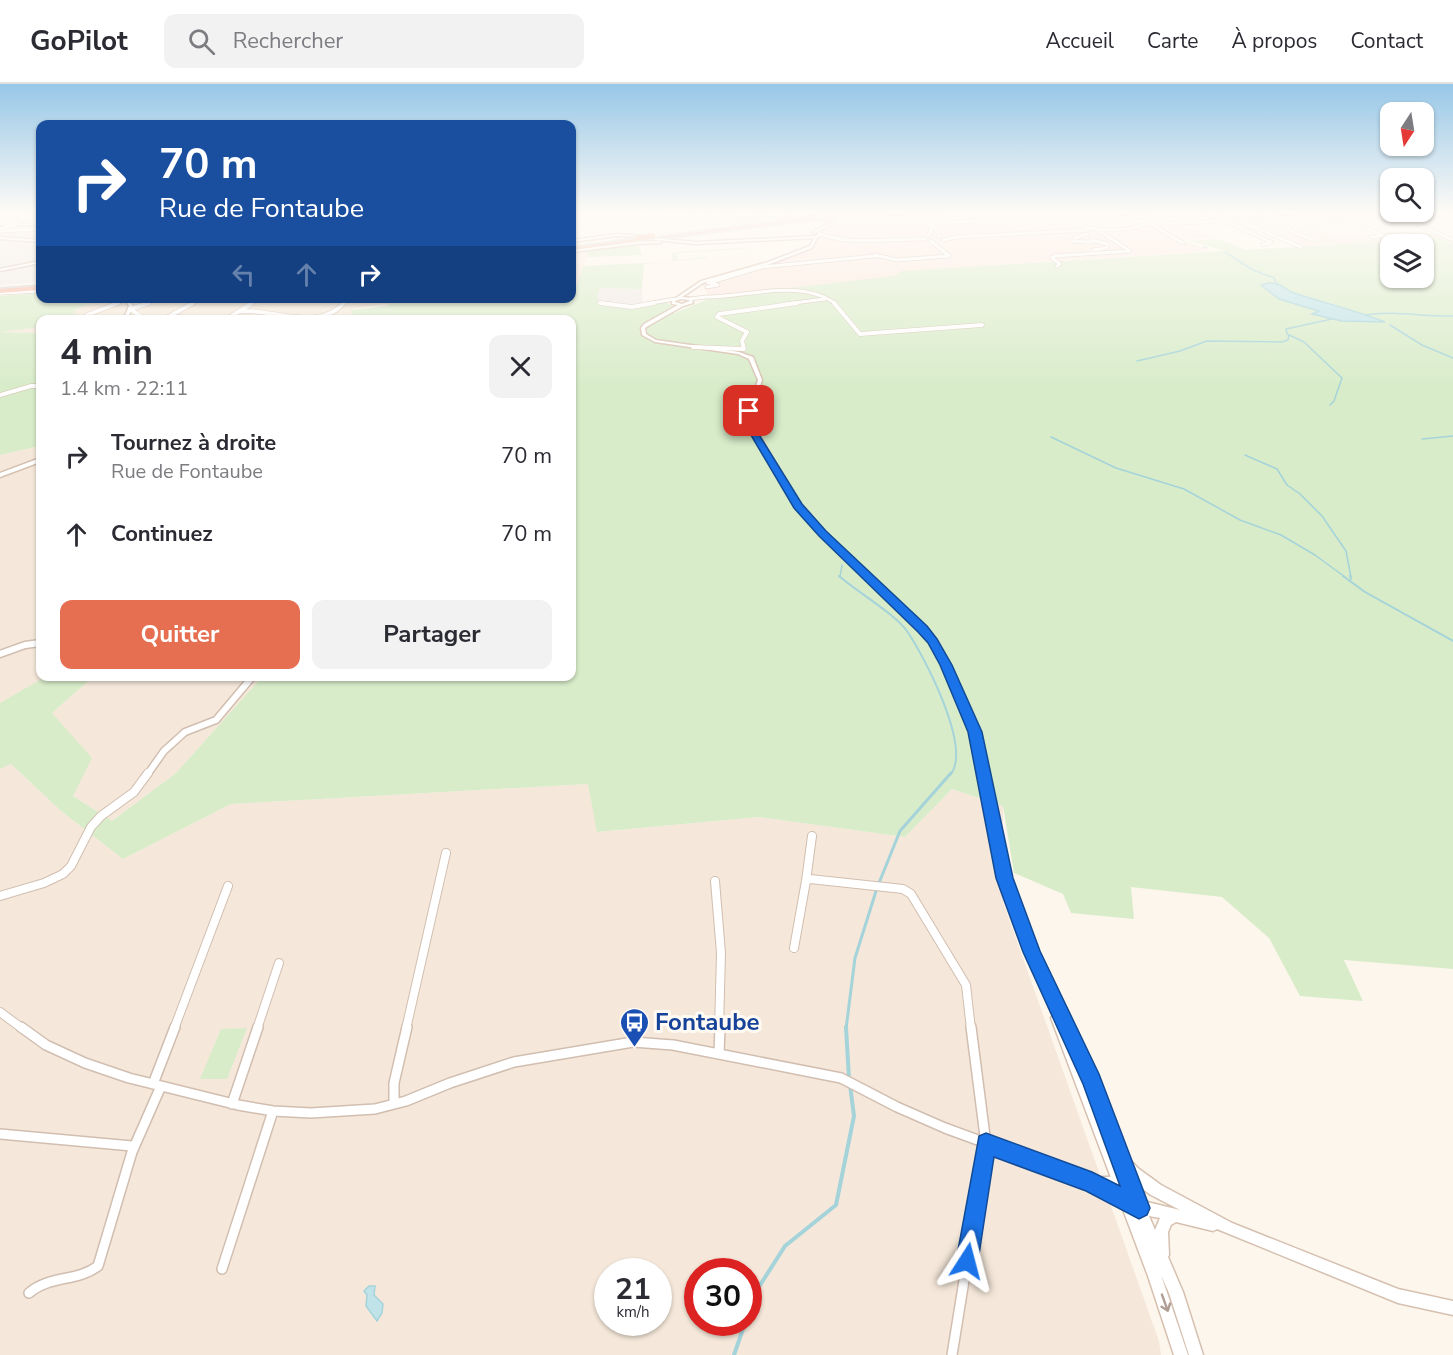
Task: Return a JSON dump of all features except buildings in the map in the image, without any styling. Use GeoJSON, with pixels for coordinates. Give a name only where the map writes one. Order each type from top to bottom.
{"type":"FeatureCollection","features":[{"type":"Feature","properties":{"kind":"highway"},"geometry":{"type":"LineString","coordinates":[[0,290],[36,287]]}},
{"type":"Feature","properties":{"kind":"main road"},"geometry":{"type":"LineString","coordinates":[[671,312],[675,301],[699,283],[743,270]]}},
{"type":"Feature","properties":{"kind":"main road"},"geometry":{"type":"LineString","coordinates":[[687,292],[690,300]]}},
{"type":"Feature","properties":{"kind":"main road"},"geometry":{"type":"LineString","coordinates":[[675,301],[690,300]]}},
{"type":"Feature","properties":{"kind":"main road"},"geometry":{"type":"LineString","coordinates":[[690,300],[646,325],[643,328],[644,335],[655,341],[739,353],[752,358],[760,380],[747,420],[798,506],[822,534],[933,641],[946,665],[975,732],[1005,878],[1133,1205],[1181,1355]]}},
{"type":"Feature","properties":{"kind":"main road"},"geometry":{"type":"LineString","coordinates":[[675,301],[682,305]]}},
{"type":"Feature","properties":{"kind":"main road"},"geometry":{"type":"LineString","coordinates":[[127,303],[130,309],[127,315]]}},
{"type":"Feature","properties":{"kind":"main road"},"geometry":{"type":"LineString","coordinates":[[0,475],[36,462]]}},
{"type":"Feature","properties":{"kind":"main road"},"geometry":{"type":"LineString","coordinates":[[1042,976],[1092,1081],[1120,1155],[1124,1181]]}},
{"type":"Feature","properties":{"kind":"main road"},"geometry":{"type":"LineString","coordinates":[[1120,1155],[1134,1174],[1156,1190],[1228,1228],[1398,1296],[1453,1308]]}},
{"type":"Feature","properties":{"kind":"main road"},"geometry":{"type":"LineString","coordinates":[[1124,1181],[1156,1190]]}},
{"type":"Feature","properties":{"kind":"main road"},"geometry":{"type":"LineString","coordinates":[[1133,1205],[1228,1228]]}},
{"type":"Feature","properties":{"kind":"main road"},"geometry":{"type":"LineString","coordinates":[[1133,1205],[1163,1262],[1176,1293],[1196,1355]]}},
{"type":"Feature","properties":{"kind":"main road"},"geometry":{"type":"LineString","coordinates":[[1163,1262],[1161,1232],[1166,1220],[1176,1215]]}},
{"type":"Feature","properties":{"kind":"street"},"geometry":{"type":"LineString","coordinates":[[707,297],[709,287],[717,286],[716,282],[752,270]]}},
{"type":"Feature","properties":{"kind":"street"},"geometry":{"type":"LineString","coordinates":[[690,300],[789,290],[834,302],[860,334],[982,325]]}},
{"type":"Feature","properties":{"kind":"street"},"geometry":{"type":"LineString","coordinates":[[693,347],[744,349],[742,341],[747,332],[717,317],[719,314],[828,299]]}},
{"type":"Feature","properties":{"kind":"street"},"geometry":{"type":"LineString","coordinates":[[600,303],[632,307],[651,305],[659,300],[675,301]]}},
{"type":"Feature","properties":{"kind":"street"},"geometry":{"type":"LineString","coordinates":[[87,315],[119,303]]}},
{"type":"Feature","properties":{"kind":"street"},"geometry":{"type":"LineString","coordinates":[[130,309],[149,303]]}},
{"type":"Feature","properties":{"kind":"street"},"geometry":{"type":"LineString","coordinates":[[172,315],[193,303]]}},
{"type":"Feature","properties":{"kind":"street"},"geometry":{"type":"LineString","coordinates":[[233,315],[252,303]]}},
{"type":"Feature","properties":{"kind":"street"},"geometry":{"type":"LineString","coordinates":[[314,315],[336,311],[343,303]]}},
{"type":"Feature","properties":{"kind":"street"},"geometry":{"type":"LineString","coordinates":[[130,309],[137,315]]}},
{"type":"Feature","properties":{"kind":"street"},"geometry":{"type":"LineString","coordinates":[[327,310],[336,311]]}},
{"type":"Feature","properties":{"kind":"street"},"geometry":{"type":"LineString","coordinates":[[239,311],[273,315]]}},
{"type":"Feature","properties":{"kind":"street"},"geometry":{"type":"LineString","coordinates":[[0,395],[36,386]]}},
{"type":"Feature","properties":{"kind":"street"},"geometry":{"type":"LineString","coordinates":[[0,654],[36,644]]}},
{"type":"Feature","properties":{"kind":"street"},"geometry":{"type":"LineString","coordinates":[[0,896],[44,883],[63,874],[71,867],[91,827],[101,816],[134,792],[164,751],[185,732],[202,728],[216,720],[248,681]]}},
{"type":"Feature","properties":{"kind":"street"},"geometry":{"type":"LineString","coordinates":[[794,948],[812,836]]}},
{"type":"Feature","properties":{"kind":"street"},"geometry":{"type":"LineString","coordinates":[[394,1104],[394,1083],[417,990],[446,853]]}},
{"type":"Feature","properties":{"kind":"street"},"geometry":{"type":"LineString","coordinates":[[806,881],[810,879],[903,889],[916,899],[966,985],[986,1144],[952,1355]]}},
{"type":"Feature","properties":{"kind":"street"},"geometry":{"type":"LineString","coordinates":[[715,881],[718,893],[718,940],[721,953],[719,1053]]}},
{"type":"Feature","properties":{"kind":"street"},"geometry":{"type":"LineString","coordinates":[[29,1293],[43,1281],[87,1275],[98,1266],[132,1146],[157,1085],[228,886]]}},
{"type":"Feature","properties":{"kind":"street"},"geometry":{"type":"LineString","coordinates":[[232,1104],[279,963]]}},
{"type":"Feature","properties":{"kind":"street"},"geometry":{"type":"LineString","coordinates":[[0,1012],[46,1045],[85,1063],[157,1085],[232,1104],[273,1111],[321,1112],[375,1109],[514,1062],[633,1042],[664,1044],[719,1053],[842,1078],[897,1107],[986,1144],[1092,1182],[1133,1205]]}},
{"type":"Feature","properties":{"kind":"street"},"geometry":{"type":"LineString","coordinates":[[222,1269],[273,1111]]}},
{"type":"Feature","properties":{"kind":"street"},"geometry":{"type":"LineString","coordinates":[[0,1134],[132,1146]]}},
{"type":"Feature","properties":{"kind":"street"},"geometry":{"type":"LineString","coordinates":[[1092,1182],[1124,1181]]}},
{"type":"Feature","properties":{"kind":"shaded area"},"geometry":{"type":"Polygon","coordinates":[[[0,270],[36,270],[36,282],[0,285],[0,270]]]}},
{"type":"Feature","properties":{"kind":"shaded area"},"geometry":{"type":"Polygon","coordinates":[[[576,270],[582,270],[576,285],[576,270]]]}},
{"type":"Feature","properties":{"kind":"shaded area"},"geometry":{"type":"Polygon","coordinates":[[[745,270],[912,270],[901,271],[894,276],[740,297],[710,298],[701,283],[745,270]]]}},
{"type":"Feature","properties":{"kind":"shaded area"},"geometry":{"type":"Polygon","coordinates":[[[600,288],[642,289],[643,302],[639,305],[601,303],[596,298],[600,288]]]}},
{"type":"Feature","properties":{"kind":"shaded area"},"geometry":{"type":"Polygon","coordinates":[[[36,293],[36,303],[393,303],[352,309],[353,315],[36,315],[36,333],[0,332],[0,296],[36,293]]]}},
{"type":"Feature","properties":{"kind":"shaded area"},"geometry":{"type":"Polygon","coordinates":[[[36,447],[36,681],[41,681],[0,703],[0,455],[36,447]]]}},
{"type":"Feature","properties":{"kind":"shaded area"},"geometry":{"type":"Polygon","coordinates":[[[88,681],[258,681],[176,773],[112,821],[73,796],[52,713],[88,681]]]}},
{"type":"Feature","properties":{"kind":"shaded area"},"geometry":{"type":"Polygon","coordinates":[[[11,764],[61,811],[123,859],[231,804],[588,784],[598,832],[759,817],[905,837],[952,789],[1003,806],[1003,902],[1159,1341],[1161,1355],[0,1355],[0,769],[11,764]]]}},
{"type":"Feature","properties":{"kind":"green space"},"geometry":{"type":"Polygon","coordinates":[[[582,270],[643,270],[642,289],[600,288],[597,297],[602,303],[639,305],[666,302],[673,306],[668,312],[675,313],[710,298],[751,295],[789,288],[894,276],[901,271],[912,270],[1380,270],[1380,288],[1434,288],[1434,270],[1453,270],[1453,969],[1344,960],[1363,1001],[1300,996],[1269,938],[1222,897],[1131,887],[1134,919],[1071,913],[1063,894],[1014,873],[1003,806],[952,789],[905,837],[759,817],[597,832],[588,784],[231,804],[123,859],[61,811],[11,764],[0,769],[0,703],[38,681],[88,681],[52,713],[92,758],[73,796],[112,821],[176,773],[258,681],[576,681],[576,315],[352,315],[351,310],[387,306],[389,303],[576,303],[576,286],[582,270]]]}},
{"type":"Feature","properties":{"kind":"green space"},"geometry":{"type":"Polygon","coordinates":[[[36,293],[36,303],[92,303],[74,310],[72,313],[77,314],[74,315],[36,315],[36,328],[0,332],[0,296],[36,293]]]}},
{"type":"Feature","properties":{"kind":"green space"},"geometry":{"type":"Polygon","coordinates":[[[0,332],[36,333],[36,447],[0,455],[0,332]]]}},
{"type":"Feature","properties":{"kind":"green space"},"geometry":{"type":"Polygon","coordinates":[[[247,1028],[227,1079],[200,1079],[221,1029],[247,1028]]]}},
{"type":"Feature","properties":{"kind":"water"},"geometry":{"type":"Polygon","coordinates":[[[1269,283],[1385,322],[1342,321],[1312,314],[1319,311],[1279,299],[1261,285],[1269,283]]]}},
{"type":"Feature","properties":{"kind":"water"},"geometry":{"type":"Polygon","coordinates":[[[369,1286],[375,1286],[374,1295],[383,1304],[382,1313],[377,1321],[366,1306],[367,1295],[364,1291],[369,1286]]]}},
{"type":"Feature","properties":{"kind":"waterway"},"geometry":{"type":"LineString","coordinates":[[1254,270],[1274,278],[1277,285]]}},
{"type":"Feature","properties":{"kind":"waterway"},"geometry":{"type":"LineString","coordinates":[[1366,315],[1387,313],[1453,316]]}},
{"type":"Feature","properties":{"kind":"waterway"},"geometry":{"type":"LineString","coordinates":[[1330,405],[1334,401],[1342,378],[1304,342],[1287,334],[1286,329],[1332,319]]}},
{"type":"Feature","properties":{"kind":"waterway"},"geometry":{"type":"LineString","coordinates":[[1390,325],[1422,345],[1453,358]]}},
{"type":"Feature","properties":{"kind":"waterway"},"geometry":{"type":"LineString","coordinates":[[1137,361],[1180,351],[1207,341],[1282,342],[1288,340],[1289,335]]}},
{"type":"Feature","properties":{"kind":"waterway"},"geometry":{"type":"LineString","coordinates":[[1422,439],[1453,436]]}},
{"type":"Feature","properties":{"kind":"waterway"},"geometry":{"type":"LineString","coordinates":[[1051,437],[1116,468],[1184,489],[1240,520],[1281,535],[1315,555],[1345,577]]}},
{"type":"Feature","properties":{"kind":"waterway"},"geometry":{"type":"LineString","coordinates":[[1245,455],[1277,469],[1287,485],[1300,494],[1322,516],[1346,551],[1351,577]]}},
{"type":"Feature","properties":{"kind":"waterway"},"geometry":{"type":"LineString","coordinates":[[840,577],[842,565]]}},
{"type":"Feature","properties":{"kind":"waterway"},"geometry":{"type":"LineString","coordinates":[[1343,576],[1365,592],[1453,641]]}},
{"type":"Feature","properties":{"kind":"waterway"},"geometry":{"type":"LineString","coordinates":[[840,577],[894,617],[915,643],[934,681],[951,725],[955,745],[955,762],[951,773]]}},
{"type":"Feature","properties":{"kind":"waterway"},"geometry":{"type":"LineString","coordinates":[[879,883],[900,831],[951,773]]}},
{"type":"Feature","properties":{"kind":"waterway"},"geometry":{"type":"LineString","coordinates":[[846,1028],[855,958],[877,888]]}},
{"type":"Feature","properties":{"kind":"waterway"},"geometry":{"type":"LineString","coordinates":[[846,1028],[849,1079]]}},
{"type":"Feature","properties":{"kind":"waterway"},"geometry":{"type":"LineString","coordinates":[[762,1282],[785,1246],[836,1205],[854,1116],[850,1085]]}},
{"type":"Feature","properties":{"kind":"waterway"},"geometry":{"type":"LineString","coordinates":[[734,1355],[741,1336]]}},
{"type":"Feature","properties":{"kind":"place","name":"Fontaube"},"geometry":{"type":"Point","coordinates":[634,1048]}},
{"type":"Feature","properties":{"kind":"route"},"geometry":{"type":"LineString","coordinates":[[749,411],[747,420],[749,425],[798,506],[822,534],[922,629],[933,641],[946,665],[975,732],[1005,878],[1042,976],[1092,1081],[1139,1208],[1092,1182],[986,1144],[967,1261]]}}]}
